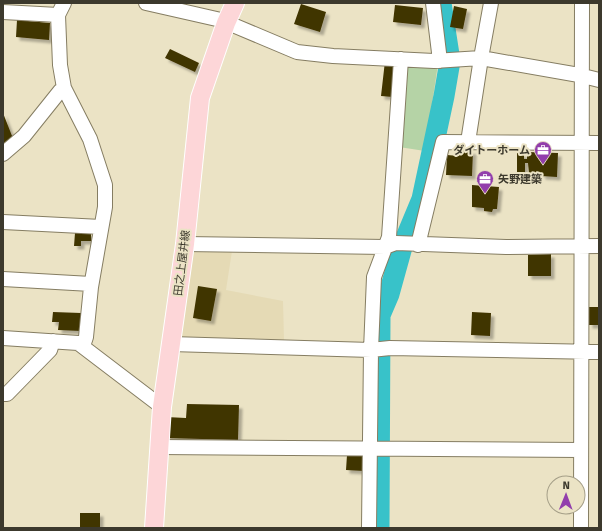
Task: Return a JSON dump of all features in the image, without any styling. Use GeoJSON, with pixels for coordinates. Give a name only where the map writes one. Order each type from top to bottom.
{"type":"FeatureCollection","features":[{"type":"Feature","properties":{"kind":"main road","name":"田之上屋井線"},"geometry":{"type":"LineString","coordinates":[[154,528],[162,407],[185,244],[200,98],[226,23],[236,3]]}},
{"type":"Feature","properties":{"kind":"street"},"geometry":{"type":"LineString","coordinates":[[146,3],[186,7],[297,52],[401,60],[441,61],[481,58],[582,75],[599,80]]}},
{"type":"Feature","properties":{"kind":"street"},"geometry":{"type":"LineString","coordinates":[[433,3],[441,61]]}},
{"type":"Feature","properties":{"kind":"street"},"geometry":{"type":"LineString","coordinates":[[468,142],[481,58],[492,3]]}},
{"type":"Feature","properties":{"kind":"street"},"geometry":{"type":"LineString","coordinates":[[581,528],[582,3]]}},
{"type":"Feature","properties":{"kind":"street"},"geometry":{"type":"LineString","coordinates":[[3,12],[61,9],[60,65],[64,88],[90,139],[105,185],[105,207],[91,284],[86,337],[83,346]]}},
{"type":"Feature","properties":{"kind":"street"},"geometry":{"type":"LineString","coordinates":[[369,528],[371,350],[374,278],[389,237],[401,60]]}},
{"type":"Feature","properties":{"kind":"street"},"geometry":{"type":"LineString","coordinates":[[3,154],[24,136],[64,88]]}},
{"type":"Feature","properties":{"kind":"street"},"geometry":{"type":"LineString","coordinates":[[418,245],[443,142],[599,143]]}},
{"type":"Feature","properties":{"kind":"street"},"geometry":{"type":"LineString","coordinates":[[3,222],[101,227]]}},
{"type":"Feature","properties":{"kind":"street"},"geometry":{"type":"LineString","coordinates":[[185,244],[385,247],[396,243],[418,245],[599,246]]}},
{"type":"Feature","properties":{"kind":"street"},"geometry":{"type":"LineString","coordinates":[[3,279],[91,284]]}},
{"type":"Feature","properties":{"kind":"street"},"geometry":{"type":"LineString","coordinates":[[3,338],[78,343],[162,407]]}},
{"type":"Feature","properties":{"kind":"street"},"geometry":{"type":"LineString","coordinates":[[3,394],[7,394],[50,350],[53,341]]}},
{"type":"Feature","properties":{"kind":"street"},"geometry":{"type":"LineString","coordinates":[[171,344],[371,350],[390,348],[599,352]]}},
{"type":"Feature","properties":{"kind":"street"},"geometry":{"type":"LineString","coordinates":[[159,447],[581,450]]}},
{"type":"Feature","properties":{"kind":"shaded area"},"geometry":{"type":"Polygon","coordinates":[[[192,251],[232,251],[226,290],[283,301],[284,340],[180,338],[192,251]]]}},
{"type":"Feature","properties":{"kind":"green space"},"geometry":{"type":"Polygon","coordinates":[[[405,63],[438,64],[425,151],[399,147],[405,63]]]}},
{"type":"Feature","properties":{"kind":"building"},"geometry":{"type":"Polygon","coordinates":[[[301,4],[326,12],[320,32],[294,24],[301,4]]]}},
{"type":"Feature","properties":{"kind":"building"},"geometry":{"type":"Polygon","coordinates":[[[395,5],[423,8],[421,25],[393,22],[395,5]]]}},
{"type":"Feature","properties":{"kind":"building"},"geometry":{"type":"Polygon","coordinates":[[[454,6],[467,9],[463,29],[450,27],[454,6]]]}},
{"type":"Feature","properties":{"kind":"building"},"geometry":{"type":"Polygon","coordinates":[[[17,20],[50,23],[49,40],[16,37],[17,20]]]}},
{"type":"Feature","properties":{"kind":"building"},"geometry":{"type":"Polygon","coordinates":[[[170,49],[199,63],[195,72],[165,58],[170,49]]]}},
{"type":"Feature","properties":{"kind":"building"},"geometry":{"type":"Polygon","coordinates":[[[385,61],[397,62],[393,97],[381,96],[385,61]]]}},
{"type":"Feature","properties":{"kind":"building"},"geometry":{"type":"Polygon","coordinates":[[[3,113],[14,141],[3,146],[3,113]]]}},
{"type":"Feature","properties":{"kind":"building"},"geometry":{"type":"Polygon","coordinates":[[[459,150],[473,151],[472,176],[446,175],[447,155],[459,156],[459,150]]]}},
{"type":"Feature","properties":{"kind":"building","name":"ダイトーホーム"},"geometry":{"type":"Polygon","coordinates":[[[527,152],[558,153],[557,177],[542,176],[542,173],[529,173],[528,163],[525,163],[525,172],[517,172],[517,153],[524,154],[524,159],[527,159],[527,152]]]}},
{"type":"Feature","properties":{"kind":"building","name":"矢野建築"},"geometry":{"type":"Polygon","coordinates":[[[472,185],[499,187],[497,209],[493,209],[492,212],[484,211],[484,208],[472,207],[472,185]]]}},
{"type":"Feature","properties":{"kind":"building"},"geometry":{"type":"Polygon","coordinates":[[[75,233],[91,233],[91,241],[81,241],[81,246],[74,246],[75,233]]]}},
{"type":"Feature","properties":{"kind":"building"},"geometry":{"type":"Polygon","coordinates":[[[551,254],[551,276],[528,276],[528,255],[551,254]]]}},
{"type":"Feature","properties":{"kind":"building"},"geometry":{"type":"Polygon","coordinates":[[[198,286],[217,289],[211,321],[193,318],[198,286]]]}},
{"type":"Feature","properties":{"kind":"building"},"geometry":{"type":"Polygon","coordinates":[[[589,307],[599,307],[599,325],[589,325],[589,307]]]}},
{"type":"Feature","properties":{"kind":"building"},"geometry":{"type":"Polygon","coordinates":[[[53,312],[81,313],[81,331],[58,330],[59,322],[52,322],[53,312]]]}},
{"type":"Feature","properties":{"kind":"building"},"geometry":{"type":"Polygon","coordinates":[[[472,312],[491,313],[490,336],[471,335],[472,312]]]}},
{"type":"Feature","properties":{"kind":"building"},"geometry":{"type":"Polygon","coordinates":[[[187,404],[239,405],[238,440],[166,438],[166,417],[186,418],[187,404]]]}},
{"type":"Feature","properties":{"kind":"building"},"geometry":{"type":"Polygon","coordinates":[[[347,455],[365,455],[364,471],[346,470],[347,455]]]}},
{"type":"Feature","properties":{"kind":"building"},"geometry":{"type":"Polygon","coordinates":[[[80,513],[100,513],[100,528],[80,528],[80,513]]]}},
{"type":"Feature","properties":{"kind":"waterway"},"geometry":{"type":"LineString","coordinates":[[379,528],[380,315],[389,294],[402,247],[422,199],[444,96],[450,61],[441,3]]}},
{"type":"Feature","properties":{"kind":"place","name":"ダイトーホーム"},"geometry":{"type":"Point","coordinates":[543,165]}},
{"type":"Feature","properties":{"kind":"place","name":"矢野建築"},"geometry":{"type":"Point","coordinates":[485,194]}}]}
